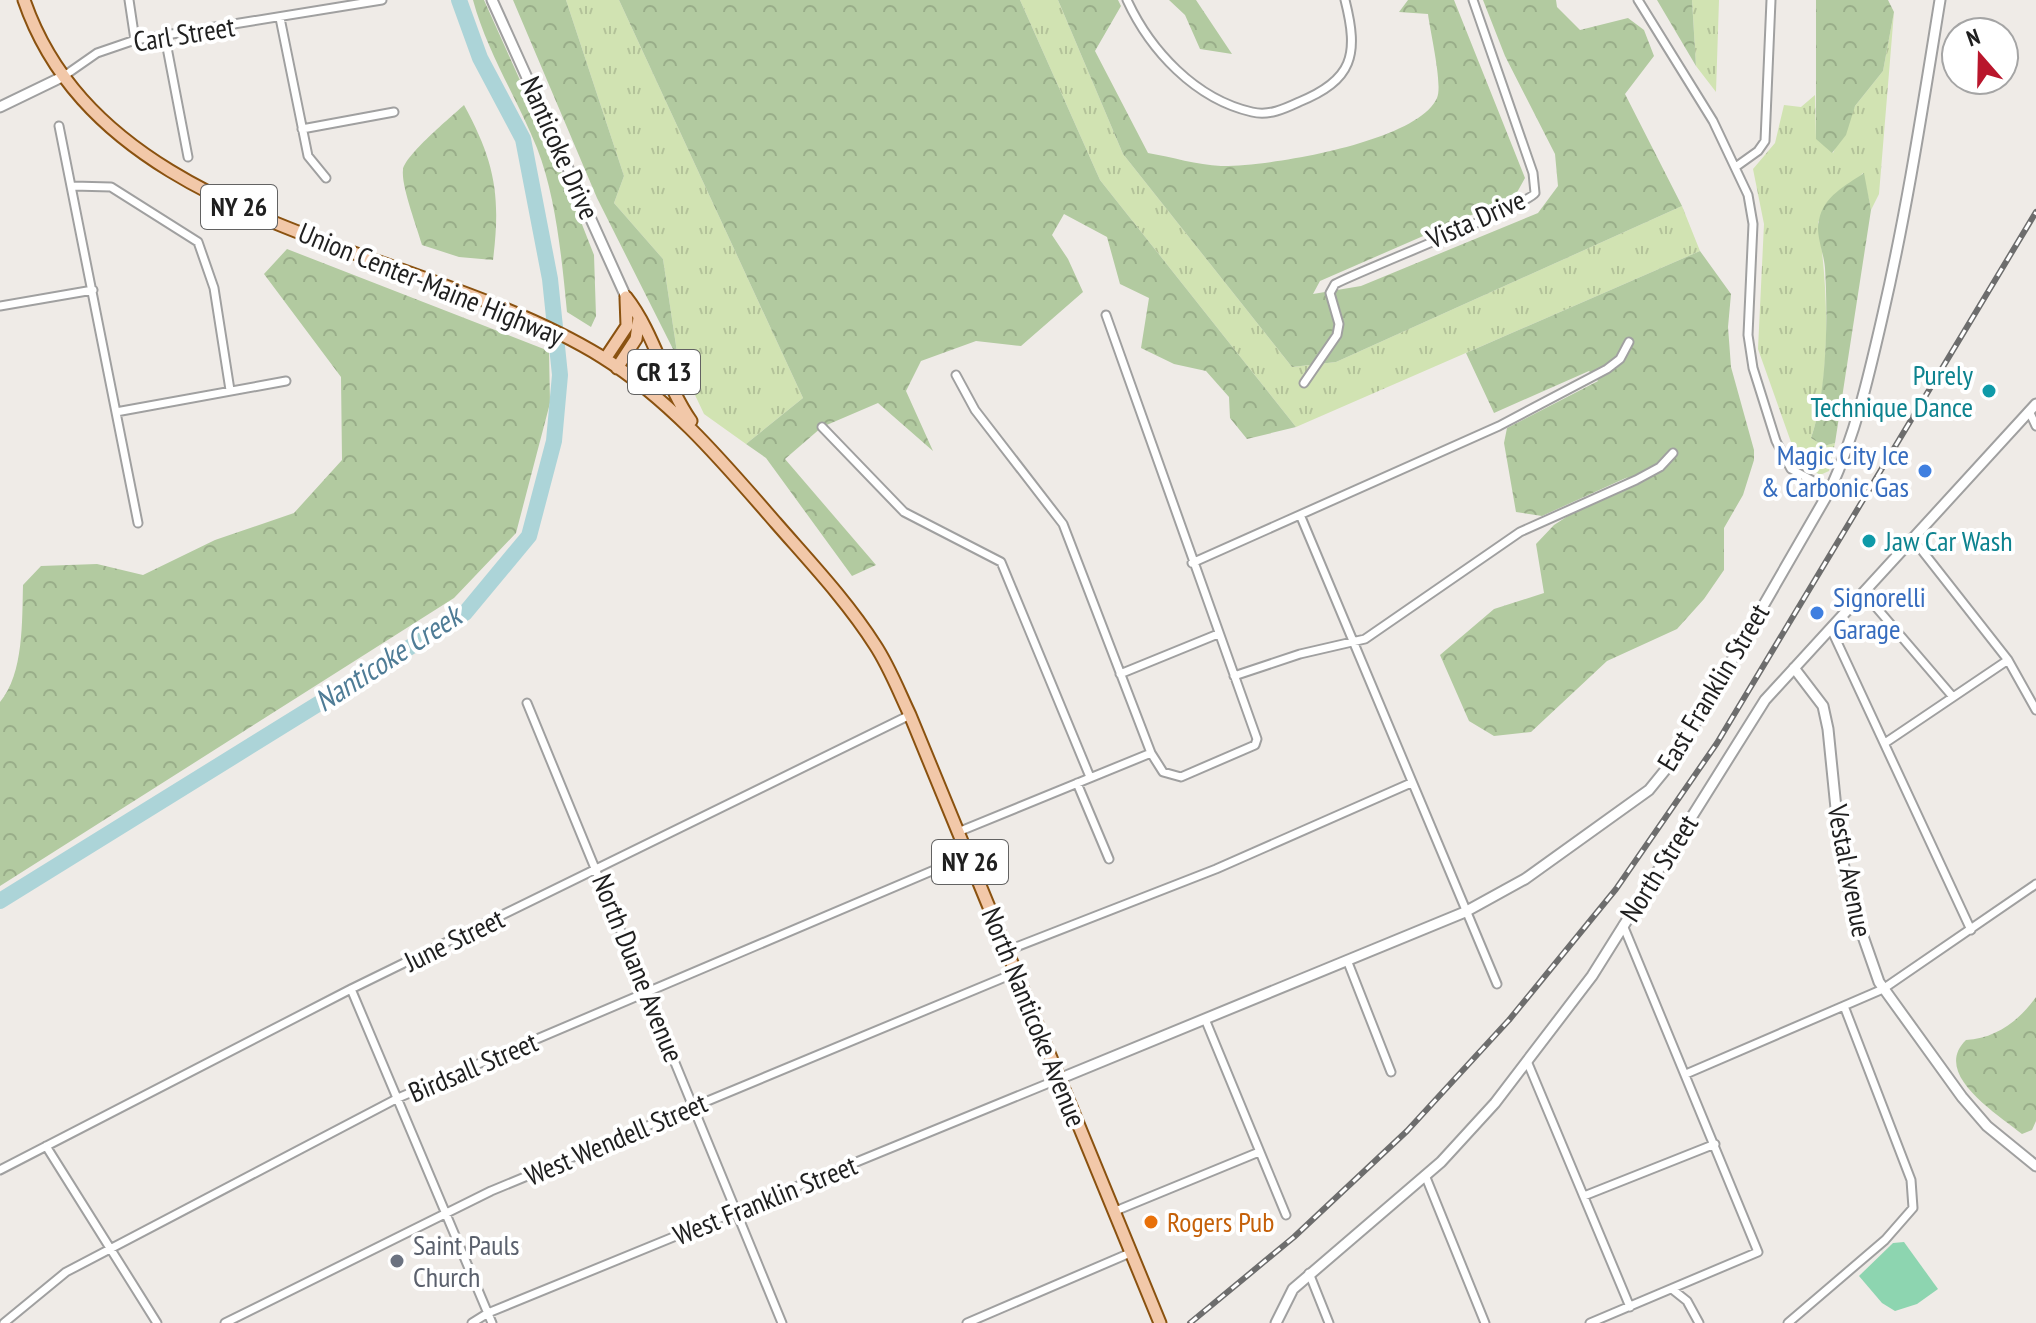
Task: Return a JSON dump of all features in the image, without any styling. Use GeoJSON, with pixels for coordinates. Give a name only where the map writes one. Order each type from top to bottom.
{"type":"FeatureCollection","features":[{"type":"Feature","properties":{"kind":"main road","name":"Union Center-Maine Highway"},"geometry":{"type":"LineString","coordinates":[[24,0],[64,76],[102,120],[130,146],[192,186],[526,319],[589,350],[661,398],[707,444]]}},
{"type":"Feature","properties":{"kind":"main road","name":"CR 13"},"geometry":{"type":"LineString","coordinates":[[626,297],[639,313],[671,388],[707,444]]}},
{"type":"Feature","properties":{"kind":"main road","name":"CR 13"},"geometry":{"type":"LineString","coordinates":[[605,359],[627,326],[626,297]]}},
{"type":"Feature","properties":{"kind":"main road","name":"CR 13"},"geometry":{"type":"LineString","coordinates":[[617,368],[639,331],[639,313]]}},
{"type":"Feature","properties":{"kind":"main road","name":"North Nanticoke Avenue"},"geometry":{"type":"LineString","coordinates":[[707,444],[857,620],[882,657],[910,715],[1160,1323]]}},
{"type":"Feature","properties":{"kind":"street"},"geometry":{"type":"LineString","coordinates":[[129,0],[135,40]]}},
{"type":"Feature","properties":{"kind":"street","name":"Carl Street"},"geometry":{"type":"LineString","coordinates":[[0,107],[64,76],[93,55],[135,40],[382,0]]}},
{"type":"Feature","properties":{"kind":"street","name":"Nanticoke Drive"},"geometry":{"type":"LineString","coordinates":[[492,0],[626,297]]}},
{"type":"Feature","properties":{"kind":"street"},"geometry":{"type":"LineString","coordinates":[[1127,0],[1139,27],[1162,56],[1224,102],[1263,114],[1321,94],[1341,80],[1352,45],[1352,28],[1345,0]]}},
{"type":"Feature","properties":{"kind":"street","name":"Vista Drive"},"geometry":{"type":"LineString","coordinates":[[1304,383],[1337,335],[1339,324],[1330,293],[1335,284],[1414,247],[1520,205],[1535,193],[1533,173],[1473,0]]}},
{"type":"Feature","properties":{"kind":"street"},"geometry":{"type":"LineString","coordinates":[[1638,0],[1737,166],[1753,224],[1748,335],[1760,393],[1785,461],[1791,469],[1830,490]]}},
{"type":"Feature","properties":{"kind":"street"},"geometry":{"type":"LineString","coordinates":[[1737,166],[1758,151],[1765,141],[1771,0]]}},
{"type":"Feature","properties":{"kind":"street","name":"East Franklin Street"},"geometry":{"type":"LineString","coordinates":[[1059,1079],[1465,912],[1525,879],[1624,811],[1649,790],[1671,763],[1699,717],[1830,490],[1860,414],[1905,219],[1940,0]]}},
{"type":"Feature","properties":{"kind":"street"},"geometry":{"type":"LineString","coordinates":[[280,18],[302,129],[313,167],[326,178]]}},
{"type":"Feature","properties":{"kind":"street"},"geometry":{"type":"LineString","coordinates":[[165,37],[188,157]]}},
{"type":"Feature","properties":{"kind":"street"},"geometry":{"type":"LineString","coordinates":[[302,129],[394,112]]}},
{"type":"Feature","properties":{"kind":"street"},"geometry":{"type":"LineString","coordinates":[[59,126],[138,523]]}},
{"type":"Feature","properties":{"kind":"street"},"geometry":{"type":"LineString","coordinates":[[73,186],[111,187],[198,242],[214,288],[230,390]]}},
{"type":"Feature","properties":{"kind":"street"},"geometry":{"type":"LineString","coordinates":[[0,306],[93,290]]}},
{"type":"Feature","properties":{"kind":"street"},"geometry":{"type":"LineString","coordinates":[[956,375],[975,410],[1063,524],[1157,766],[1171,777],[1181,777],[1255,745],[1257,739],[1106,315]]}},
{"type":"Feature","properties":{"kind":"street"},"geometry":{"type":"LineString","coordinates":[[1192,563],[1301,517],[1499,426],[1607,369],[1620,359],[1629,342]]}},
{"type":"Feature","properties":{"kind":"street"},"geometry":{"type":"LineString","coordinates":[[116,412],[286,381]]}},
{"type":"Feature","properties":{"kind":"street"},"geometry":{"type":"LineString","coordinates":[[2033,407],[2036,426]]}},
{"type":"Feature","properties":{"kind":"street","name":"North Street"},"geometry":{"type":"LineString","coordinates":[[1276,1323],[1293,1289],[1309,1273],[1425,1175],[1470,1131],[1592,976],[1757,711],[2033,407]]}},
{"type":"Feature","properties":{"kind":"street"},"geometry":{"type":"LineString","coordinates":[[822,427],[904,512],[1001,562],[1090,777]]}},
{"type":"Feature","properties":{"kind":"street"},"geometry":{"type":"LineString","coordinates":[[1234,676],[1300,654],[1354,644],[1520,532],[1636,480],[1660,467],[1673,453]]}},
{"type":"Feature","properties":{"kind":"street"},"geometry":{"type":"LineString","coordinates":[[1301,517],[1497,984]]}},
{"type":"Feature","properties":{"kind":"street"},"geometry":{"type":"LineString","coordinates":[[1913,539],[2008,660],[2036,710]]}},
{"type":"Feature","properties":{"kind":"street"},"geometry":{"type":"LineString","coordinates":[[1864,593],[1953,697]]}},
{"type":"Feature","properties":{"kind":"street"},"geometry":{"type":"LineString","coordinates":[[1831,629],[1971,930]]}},
{"type":"Feature","properties":{"kind":"street"},"geometry":{"type":"LineString","coordinates":[[1120,674],[1218,634]]}},
{"type":"Feature","properties":{"kind":"street"},"geometry":{"type":"LineString","coordinates":[[1885,743],[2008,660]]}},
{"type":"Feature","properties":{"kind":"street","name":"Vestal Avenue"},"geometry":{"type":"LineString","coordinates":[[1794,668],[1823,706],[1840,848],[1852,905],[1866,952],[1883,989],[1987,1126],[2036,1166]]}},
{"type":"Feature","properties":{"kind":"street","name":"North Duane Avenue"},"geometry":{"type":"LineString","coordinates":[[527,703],[782,1323]]}},
{"type":"Feature","properties":{"kind":"street","name":"June Street"},"geometry":{"type":"LineString","coordinates":[[0,1170],[351,989],[910,715]]}},
{"type":"Feature","properties":{"kind":"street"},"geometry":{"type":"LineString","coordinates":[[958,832],[1151,753]]}},
{"type":"Feature","properties":{"kind":"street"},"geometry":{"type":"LineString","coordinates":[[1077,783],[1109,859]]}},
{"type":"Feature","properties":{"kind":"street"},"geometry":{"type":"LineString","coordinates":[[1006,951],[1229,864],[1411,783]]}},
{"type":"Feature","properties":{"kind":"street","name":"Birdsall Street"},"geometry":{"type":"LineString","coordinates":[[4,1323],[66,1272],[398,1098],[967,856]]}},
{"type":"Feature","properties":{"kind":"street"},"geometry":{"type":"LineString","coordinates":[[1686,1074],[1883,989],[2036,884]]}},
{"type":"Feature","properties":{"kind":"street"},"geometry":{"type":"LineString","coordinates":[[1590,1323],[1758,1252],[1623,925]]}},
{"type":"Feature","properties":{"kind":"street"},"geometry":{"type":"LineString","coordinates":[[1347,960],[1391,1072]]}},
{"type":"Feature","properties":{"kind":"street","name":"West Wendell Street"},"geometry":{"type":"LineString","coordinates":[[225,1323],[445,1212],[1015,973]]}},
{"type":"Feature","properties":{"kind":"street"},"geometry":{"type":"LineString","coordinates":[[351,989],[492,1323]]}},
{"type":"Feature","properties":{"kind":"street"},"geometry":{"type":"LineString","coordinates":[[1788,1323],[1885,1240],[1913,1208],[1915,1199],[1844,1006]]}},
{"type":"Feature","properties":{"kind":"street"},"geometry":{"type":"LineString","coordinates":[[1205,1019],[1286,1215]]}},
{"type":"Feature","properties":{"kind":"street"},"geometry":{"type":"LineString","coordinates":[[1527,1061],[1630,1307]]}},
{"type":"Feature","properties":{"kind":"street","name":"West Franklin Street"},"geometry":{"type":"LineString","coordinates":[[472,1323],[488,1313],[1059,1079]]}},
{"type":"Feature","properties":{"kind":"street"},"geometry":{"type":"LineString","coordinates":[[1584,1196],[1715,1144]]}},
{"type":"Feature","properties":{"kind":"street"},"geometry":{"type":"LineString","coordinates":[[46,1146],[157,1323]]}},
{"type":"Feature","properties":{"kind":"street"},"geometry":{"type":"LineString","coordinates":[[1113,1212],[1259,1152]]}},
{"type":"Feature","properties":{"kind":"street"},"geometry":{"type":"LineString","coordinates":[[1425,1175],[1485,1323]]}},
{"type":"Feature","properties":{"kind":"street"},"geometry":{"type":"LineString","coordinates":[[967,1323],[1130,1253]]}},
{"type":"Feature","properties":{"kind":"street"},"geometry":{"type":"LineString","coordinates":[[1309,1273],[1329,1323]]}},
{"type":"Feature","properties":{"kind":"street"},"geometry":{"type":"LineString","coordinates":[[1672,1289],[1687,1301],[1699,1323]]}},
{"type":"Feature","properties":{"kind":"green space"},"geometry":{"type":"Polygon","coordinates":[[[473,0],[484,0],[563,176],[594,255],[596,316],[591,327],[567,312],[557,229],[544,167],[486,38],[473,0]]]}},
{"type":"Feature","properties":{"kind":"green space"},"geometry":{"type":"Polygon","coordinates":[[[513,0],[566,0],[624,176],[614,203],[663,259],[678,359],[597,198],[513,0]]]}},
{"type":"Feature","properties":{"kind":"green space"},"geometry":{"type":"Polygon","coordinates":[[[566,0],[619,0],[803,398],[746,444],[704,414],[678,359],[663,259],[614,203],[624,176],[566,0]]]}},
{"type":"Feature","properties":{"kind":"green space"},"geometry":{"type":"Polygon","coordinates":[[[619,0],[1020,0],[1100,180],[1296,427],[1247,439],[1230,418],[1229,397],[1206,371],[1174,364],[1141,348],[1149,298],[1120,284],[1107,237],[1064,214],[1052,235],[1068,259],[1083,292],[1021,346],[976,341],[921,361],[906,391],[933,451],[878,403],[822,427],[785,459],[876,565],[852,576],[766,458],[746,444],[803,398],[619,0]]]}},
{"type":"Feature","properties":{"kind":"green space"},"geometry":{"type":"Polygon","coordinates":[[[1020,0],[1058,0],[1123,154],[1292,367],[1336,362],[1682,206],[1700,251],[1296,427],[1100,180],[1020,0]]]}},
{"type":"Feature","properties":{"kind":"green space"},"geometry":{"type":"Polygon","coordinates":[[[1058,0],[1118,0],[1121,6],[1095,51],[1148,153],[1221,166],[1271,162],[1339,149],[1402,127],[1424,114],[1437,98],[1438,91],[1428,14],[1399,12],[1408,0],[1454,0],[1525,178],[1515,196],[1320,281],[1313,294],[1361,286],[1538,213],[1558,186],[1555,154],[1505,56],[1483,0],[1556,0],[1557,7],[1580,30],[1628,18],[1644,30],[1654,56],[1625,94],[1682,206],[1336,362],[1292,367],[1123,154],[1058,0]]]}},
{"type":"Feature","properties":{"kind":"green space"},"geometry":{"type":"Polygon","coordinates":[[[1169,0],[1196,0],[1232,54],[1200,49],[1185,15],[1169,0]]]}},
{"type":"Feature","properties":{"kind":"green space"},"geometry":{"type":"Polygon","coordinates":[[[1657,0],[1692,0],[1696,66],[1657,0]]]}},
{"type":"Feature","properties":{"kind":"green space"},"geometry":{"type":"Polygon","coordinates":[[[1692,0],[1719,0],[1716,92],[1696,66],[1692,0]]]}},
{"type":"Feature","properties":{"kind":"green space"},"geometry":{"type":"Polygon","coordinates":[[[1816,0],[1888,0],[1894,12],[1883,71],[1855,106],[1846,135],[1832,153],[1816,139],[1816,0]]]}},
{"type":"Feature","properties":{"kind":"green space"},"geometry":{"type":"Polygon","coordinates":[[[1894,12],[1879,194],[1871,210],[1863,173],[1818,222],[1826,331],[1822,388],[1811,438],[1824,446],[1835,443],[1829,471],[1820,475],[1797,459],[1758,349],[1764,224],[1753,169],[1775,143],[1784,105],[1801,107],[1815,95],[1816,138],[1833,153],[1855,106],[1883,71],[1894,12]]]}},
{"type":"Feature","properties":{"kind":"green space"},"geometry":{"type":"Polygon","coordinates":[[[464,105],[483,144],[493,180],[496,217],[493,260],[459,257],[422,245],[404,186],[405,164],[464,105]]]}},
{"type":"Feature","properties":{"kind":"green space"},"geometry":{"type":"Polygon","coordinates":[[[1864,173],[1871,210],[1835,443],[1824,446],[1811,438],[1820,400],[1826,331],[1825,268],[1818,225],[1830,198],[1864,173]]]}},
{"type":"Feature","properties":{"kind":"green space"},"geometry":{"type":"Polygon","coordinates":[[[287,249],[549,351],[550,403],[516,533],[454,598],[0,886],[0,702],[14,677],[18,662],[23,585],[41,566],[97,564],[143,575],[215,540],[294,513],[342,460],[341,377],[264,274],[287,249]]]}},
{"type":"Feature","properties":{"kind":"green space"},"geometry":{"type":"Polygon","coordinates":[[[1700,251],[1731,294],[1728,327],[1731,367],[1754,450],[1743,495],[1724,528],[1724,570],[1704,599],[1677,629],[1607,661],[1531,732],[1494,736],[1469,721],[1440,655],[1494,609],[1544,593],[1536,544],[1554,525],[1628,477],[1542,516],[1516,512],[1504,443],[1507,428],[1598,381],[1589,371],[1494,413],[1466,353],[1700,251]]]}},
{"type":"Feature","properties":{"kind":"green space"},"geometry":{"type":"Polygon","coordinates":[[[2036,997],[2036,1121],[2032,1130],[2022,1134],[1972,1092],[1957,1066],[1957,1053],[1966,1040],[1987,1036],[2006,1027],[2036,997]]]}},
{"type":"Feature","properties":{"kind":"green space"},"geometry":{"type":"Polygon","coordinates":[[[1904,1242],[1938,1289],[1917,1304],[1895,1311],[1882,1303],[1859,1276],[1893,1243],[1904,1242]]]}},
{"type":"Feature","properties":{"kind":"waterway","name":"Nanticoke Creek"},"geometry":{"type":"LineString","coordinates":[[0,901],[465,613],[529,536],[554,441],[560,375],[550,279],[523,139],[480,58],[459,0]]}},
{"type":"Feature","properties":{"kind":"railway"},"geometry":{"type":"LineString","coordinates":[[1190,1323],[1294,1237],[1407,1131],[1509,1020],[1616,889],[1717,743],[2036,212]]}},
{"type":"Feature","properties":{"kind":"place","name":"Purely Technique Dance"},"geometry":{"type":"Point","coordinates":[1989,391]}},
{"type":"Feature","properties":{"kind":"place","name":"Magic City Ice & Carbonic Gas"},"geometry":{"type":"Point","coordinates":[1925,471]}},
{"type":"Feature","properties":{"kind":"place","name":"Jaw Car Wash"},"geometry":{"type":"Point","coordinates":[1869,541]}},
{"type":"Feature","properties":{"kind":"place","name":"Signorelli Garage"},"geometry":{"type":"Point","coordinates":[1817,613]}},
{"type":"Feature","properties":{"kind":"place","name":"Rogers Pub"},"geometry":{"type":"Point","coordinates":[1151,1222]}},
{"type":"Feature","properties":{"kind":"place","name":"Saint Pauls Church"},"geometry":{"type":"Point","coordinates":[397,1261]}}]}
